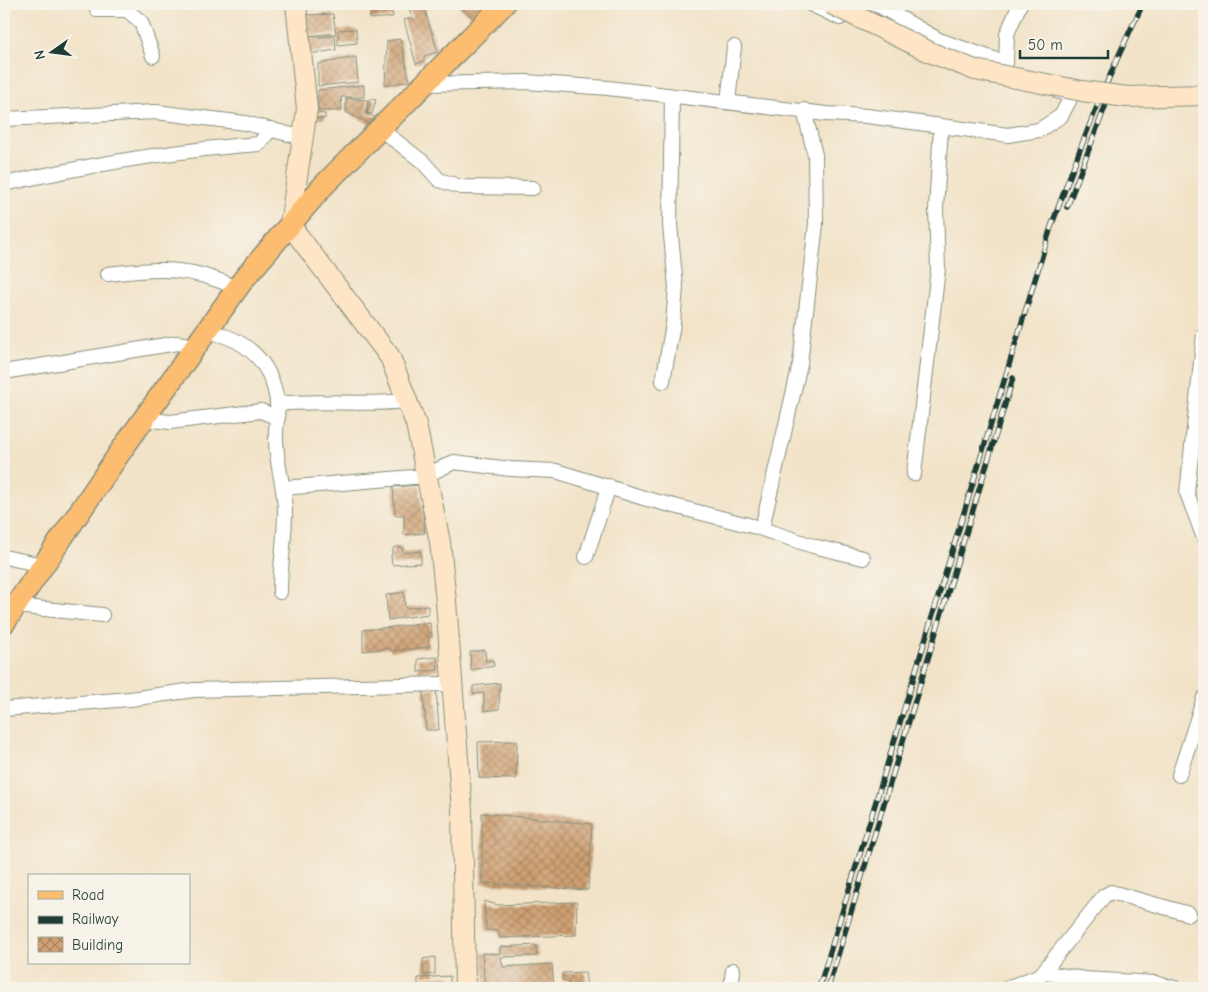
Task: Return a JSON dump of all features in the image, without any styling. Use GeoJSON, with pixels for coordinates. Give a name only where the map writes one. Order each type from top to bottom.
{"type":"FeatureCollection","features":[{"type":"Feature","properties":{"kind":"main road"},"geometry":{"type":"LineString","coordinates":[[296,4],[307,109],[290,225],[390,357],[416,424],[425,476],[440,542],[462,810],[465,988]]}},
{"type":"Feature","properties":{"kind":"main road"},"geometry":{"type":"LineString","coordinates":[[4,623],[144,419],[237,288],[323,186],[504,4]]}},
{"type":"Feature","properties":{"kind":"main road"},"geometry":{"type":"LineString","coordinates":[[831,4],[932,53],[976,70],[1082,91],[1127,97],[1204,95]]}},
{"type":"Feature","properties":{"kind":"main road"},"geometry":{"type":"LineString","coordinates":[[446,602],[439,614],[454,806],[458,988]]}},
{"type":"Feature","properties":{"kind":"main road"},"geometry":{"type":"LineString","coordinates":[[446,602],[455,613],[471,806],[473,988]]}},
{"type":"Feature","properties":{"kind":"street"},"geometry":{"type":"LineString","coordinates":[[98,4],[98,10],[127,10],[141,22],[153,56]]}},
{"type":"Feature","properties":{"kind":"street"},"geometry":{"type":"LineString","coordinates":[[424,84],[526,82],[804,110],[1008,135],[1039,130],[1061,116],[1070,99],[1070,95],[1066,92],[966,77],[810,4]]}},
{"type":"Feature","properties":{"kind":"street"},"geometry":{"type":"LineString","coordinates":[[876,4],[939,40],[1006,63],[1007,34],[1020,4]]}},
{"type":"Feature","properties":{"kind":"street"},"geometry":{"type":"LineString","coordinates":[[728,102],[734,47]]}},
{"type":"Feature","properties":{"kind":"street"},"geometry":{"type":"LineString","coordinates":[[1204,86],[1135,89],[1134,102],[1157,104],[1204,102]]}},
{"type":"Feature","properties":{"kind":"street"},"geometry":{"type":"LineString","coordinates":[[663,381],[673,324],[676,287],[670,225],[672,97]]}},
{"type":"Feature","properties":{"kind":"street"},"geometry":{"type":"LineString","coordinates":[[762,528],[800,364],[816,224],[814,155],[804,110]]}},
{"type":"Feature","properties":{"kind":"street"},"geometry":{"type":"LineString","coordinates":[[4,119],[156,112],[245,123],[304,138]]}},
{"type":"Feature","properties":{"kind":"street"},"geometry":{"type":"LineString","coordinates":[[914,474],[938,269],[936,209],[941,127]]}},
{"type":"Feature","properties":{"kind":"street"},"geometry":{"type":"LineString","coordinates":[[379,128],[423,162],[439,180],[461,187],[533,188]]}},
{"type":"Feature","properties":{"kind":"street"},"geometry":{"type":"LineString","coordinates":[[4,184],[72,169],[157,154],[259,144],[271,130]]}},
{"type":"Feature","properties":{"kind":"street"},"geometry":{"type":"LineString","coordinates":[[108,274],[184,270],[215,278],[237,288]]}},
{"type":"Feature","properties":{"kind":"street"},"geometry":{"type":"LineString","coordinates":[[1204,334],[1187,493],[1204,538]]}},
{"type":"Feature","properties":{"kind":"street"},"geometry":{"type":"LineString","coordinates":[[4,372],[224,335],[242,343],[256,356],[270,377],[278,411],[276,440],[285,513],[280,592]]}},
{"type":"Feature","properties":{"kind":"street"},"geometry":{"type":"LineString","coordinates":[[144,419],[170,422],[261,411],[278,411],[294,402],[376,404],[407,401]]}},
{"type":"Feature","properties":{"kind":"street"},"geometry":{"type":"LineString","coordinates":[[283,488],[425,476],[454,462],[510,469],[556,471],[647,499],[762,528],[813,546],[863,558]]}},
{"type":"Feature","properties":{"kind":"street"},"geometry":{"type":"LineString","coordinates":[[586,557],[609,486]]}},
{"type":"Feature","properties":{"kind":"street"},"geometry":{"type":"LineString","coordinates":[[4,558],[43,565]]}},
{"type":"Feature","properties":{"kind":"street"},"geometry":{"type":"LineString","coordinates":[[16,606],[102,615]]}},
{"type":"Feature","properties":{"kind":"street"},"geometry":{"type":"LineString","coordinates":[[4,709],[130,700],[194,690],[443,684]]}},
{"type":"Feature","properties":{"kind":"street"},"geometry":{"type":"LineString","coordinates":[[1179,774],[1204,702]]}},
{"type":"Feature","properties":{"kind":"street"},"geometry":{"type":"LineString","coordinates":[[1039,976],[1104,896],[1111,892],[1189,914]]}},
{"type":"Feature","properties":{"kind":"street"},"geometry":{"type":"LineString","coordinates":[[731,988],[734,970]]}},
{"type":"Feature","properties":{"kind":"street"},"geometry":{"type":"LineString","coordinates":[[1007,988],[1046,973],[1085,979],[1155,983],[1175,988]]}},
{"type":"Feature","properties":{"kind":"building"},"geometry":{"type":"Polygon","coordinates":[[[307,4],[334,4],[333,7],[307,9],[307,4]]]}},
{"type":"Feature","properties":{"kind":"building"},"geometry":{"type":"Polygon","coordinates":[[[338,4],[352,4],[352,6],[339,7],[338,4]]]}},
{"type":"Feature","properties":{"kind":"building"},"geometry":{"type":"Polygon","coordinates":[[[371,4],[390,4],[393,17],[370,19],[371,4]]]}},
{"type":"Feature","properties":{"kind":"building"},"geometry":{"type":"Polygon","coordinates":[[[408,4],[426,4],[426,14],[438,52],[424,56],[424,61],[416,64],[404,20],[412,18],[408,4]]]}},
{"type":"Feature","properties":{"kind":"building"},"geometry":{"type":"Polygon","coordinates":[[[460,4],[485,4],[486,9],[474,19],[458,6],[460,4]]]}},
{"type":"Feature","properties":{"kind":"building"},"geometry":{"type":"Polygon","coordinates":[[[333,14],[336,34],[305,36],[303,15],[333,14]]]}},
{"type":"Feature","properties":{"kind":"building"},"geometry":{"type":"Polygon","coordinates":[[[356,29],[357,43],[338,45],[338,30],[356,29]]]}},
{"type":"Feature","properties":{"kind":"building"},"geometry":{"type":"Polygon","coordinates":[[[335,36],[336,50],[308,54],[306,38],[335,36]]]}},
{"type":"Feature","properties":{"kind":"building"},"geometry":{"type":"Polygon","coordinates":[[[400,39],[410,81],[385,85],[387,41],[400,39]]]}},
{"type":"Feature","properties":{"kind":"building"},"geometry":{"type":"Polygon","coordinates":[[[356,57],[358,82],[318,86],[318,64],[356,57]]]}},
{"type":"Feature","properties":{"kind":"building"},"geometry":{"type":"Polygon","coordinates":[[[364,85],[364,97],[341,97],[342,111],[318,111],[318,90],[364,85]]]}},
{"type":"Feature","properties":{"kind":"building"},"geometry":{"type":"Polygon","coordinates":[[[346,98],[368,100],[366,114],[379,118],[373,126],[346,112],[346,98]]]}},
{"type":"Feature","properties":{"kind":"building"},"geometry":{"type":"Polygon","coordinates":[[[370,99],[376,100],[372,114],[367,113],[370,99]]]}},
{"type":"Feature","properties":{"kind":"building"},"geometry":{"type":"Polygon","coordinates":[[[315,113],[325,114],[325,119],[313,118],[315,113]]]}},
{"type":"Feature","properties":{"kind":"building"},"geometry":{"type":"Polygon","coordinates":[[[420,485],[425,533],[404,535],[404,515],[395,515],[393,487],[420,485]]]}},
{"type":"Feature","properties":{"kind":"building"},"geometry":{"type":"Polygon","coordinates":[[[394,547],[402,547],[403,553],[421,551],[421,563],[392,565],[391,556],[394,547]]]}},
{"type":"Feature","properties":{"kind":"building"},"geometry":{"type":"Polygon","coordinates":[[[404,592],[405,608],[428,606],[428,614],[388,620],[386,595],[404,592]]]}},
{"type":"Feature","properties":{"kind":"building"},"geometry":{"type":"Polygon","coordinates":[[[430,623],[432,636],[428,637],[429,647],[391,651],[390,648],[363,651],[363,630],[430,623]]]}},
{"type":"Feature","properties":{"kind":"building"},"geometry":{"type":"Polygon","coordinates":[[[485,650],[486,661],[493,660],[494,666],[471,670],[470,652],[485,650]]]}},
{"type":"Feature","properties":{"kind":"building"},"geometry":{"type":"Polygon","coordinates":[[[437,657],[438,670],[418,672],[418,659],[437,657]]]}},
{"type":"Feature","properties":{"kind":"building"},"geometry":{"type":"Polygon","coordinates":[[[500,683],[499,709],[484,711],[484,693],[473,694],[473,686],[500,683]]]}},
{"type":"Feature","properties":{"kind":"building"},"geometry":{"type":"Polygon","coordinates":[[[436,688],[439,730],[426,730],[423,690],[436,688]]]}},
{"type":"Feature","properties":{"kind":"building"},"geometry":{"type":"Polygon","coordinates":[[[517,741],[516,779],[479,778],[478,742],[517,741]]]}},
{"type":"Feature","properties":{"kind":"building"},"geometry":{"type":"Polygon","coordinates":[[[482,813],[592,824],[588,890],[482,883],[482,813]]]}},
{"type":"Feature","properties":{"kind":"building"},"geometry":{"type":"Polygon","coordinates":[[[484,901],[498,905],[577,902],[576,935],[500,938],[499,931],[486,930],[484,901]]]}},
{"type":"Feature","properties":{"kind":"building"},"geometry":{"type":"Polygon","coordinates":[[[536,945],[537,956],[501,957],[503,967],[552,964],[554,988],[485,988],[482,953],[500,954],[500,947],[536,945]]]}},
{"type":"Feature","properties":{"kind":"building"},"geometry":{"type":"Polygon","coordinates":[[[435,957],[435,974],[423,975],[423,959],[435,957]]]}},
{"type":"Feature","properties":{"kind":"building"},"geometry":{"type":"Polygon","coordinates":[[[585,972],[587,988],[569,988],[569,981],[562,980],[562,973],[585,972]]]}},
{"type":"Feature","properties":{"kind":"building"},"geometry":{"type":"Polygon","coordinates":[[[450,976],[450,988],[418,988],[418,978],[450,976]]]}},
{"type":"Feature","properties":{"kind":"railway"},"geometry":{"type":"LineString","coordinates":[[819,988],[1051,227],[1105,86],[1143,4]]}},
{"type":"Feature","properties":{"kind":"railway"},"geometry":{"type":"LineString","coordinates":[[1067,207],[1108,99]]}},
{"type":"Feature","properties":{"kind":"railway"},"geometry":{"type":"LineString","coordinates":[[828,988],[1013,378]]}}]}
